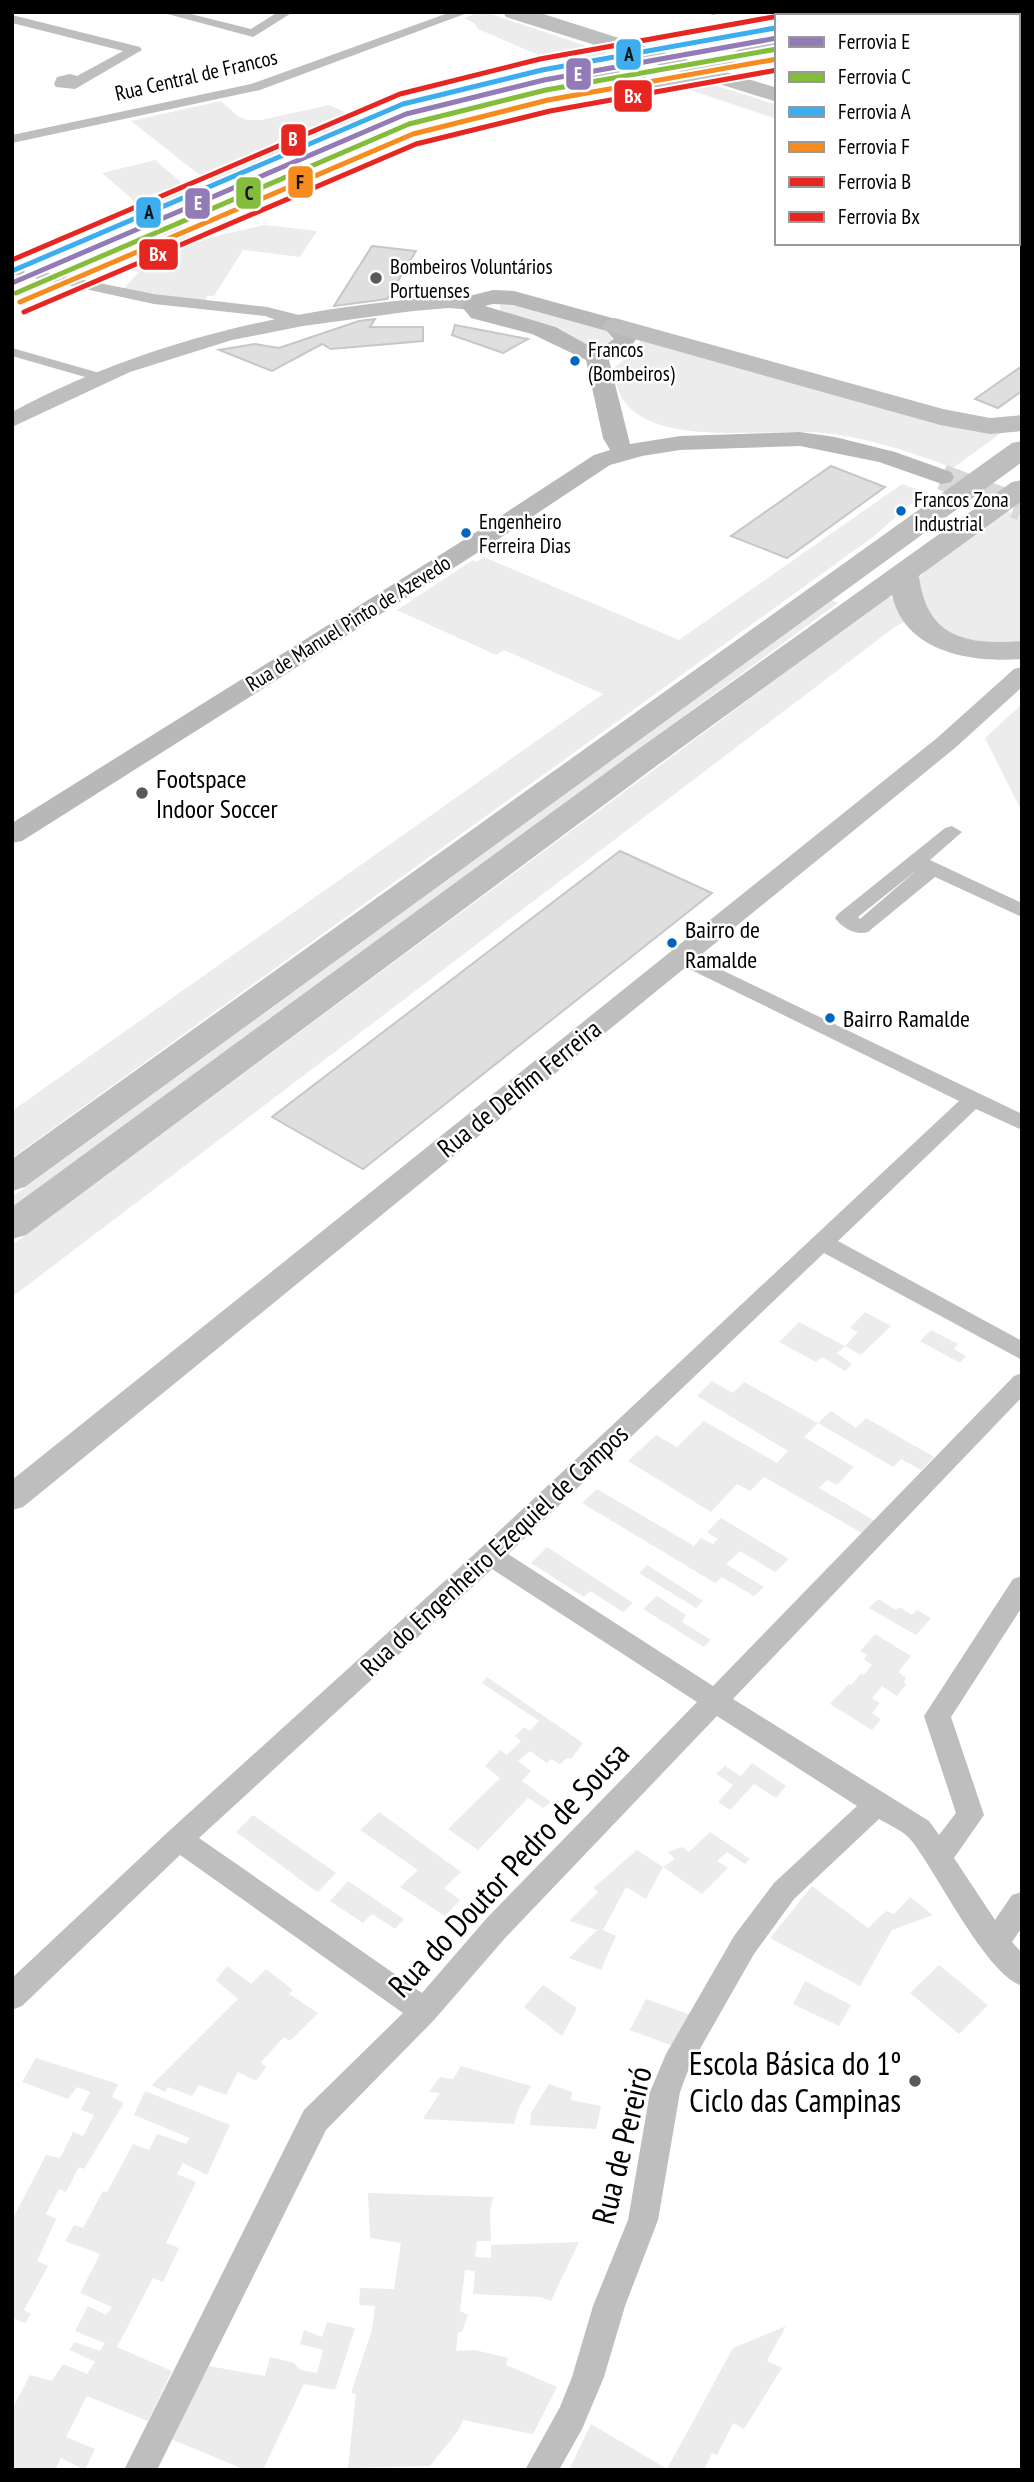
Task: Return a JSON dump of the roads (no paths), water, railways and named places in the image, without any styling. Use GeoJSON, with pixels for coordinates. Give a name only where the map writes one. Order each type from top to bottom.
{"type":"FeatureCollection","features":[{"type":"Feature","properties":{"kind":"highway"},"geometry":{"type":"LineString","coordinates":[[514,12],[775,94]]}},
{"type":"Feature","properties":{"kind":"highway"},"geometry":{"type":"LineString","coordinates":[[558,12],[775,79]]}},
{"type":"Feature","properties":{"kind":"highway"},"geometry":{"type":"LineString","coordinates":[[602,346],[940,417],[990,426],[1022,423]]}},
{"type":"Feature","properties":{"kind":"highway"},"geometry":{"type":"LineString","coordinates":[[990,426],[1022,417]]}},
{"type":"Feature","properties":{"kind":"highway"},"geometry":{"type":"LineString","coordinates":[[12,1178],[1022,449]]}},
{"type":"Feature","properties":{"kind":"highway"},"geometry":{"type":"LineString","coordinates":[[760,676],[764,663],[1022,473]]}},
{"type":"Feature","properties":{"kind":"highway"},"geometry":{"type":"LineString","coordinates":[[12,1226],[760,676],[1022,488]]}},
{"type":"Feature","properties":{"kind":"highway"},"geometry":{"type":"LineString","coordinates":[[904,573],[905,590],[912,610],[932,634],[953,644],[990,653],[1020,668]]}},
{"type":"Feature","properties":{"kind":"main road"},"geometry":{"type":"LineString","coordinates":[[493,296],[514,298],[602,346],[547,332],[479,309],[493,296]]}},
{"type":"Feature","properties":{"kind":"main road"},"geometry":{"type":"LineString","coordinates":[[602,346],[599,375],[610,406],[615,439],[623,453]]}},
{"type":"Feature","properties":{"kind":"main road"},"geometry":{"type":"LineString","coordinates":[[610,406],[635,425],[680,443]]}},
{"type":"Feature","properties":{"kind":"main road","name":"Rua de Manuel Pinto de Azevedo"},"geometry":{"type":"LineString","coordinates":[[12,835],[476,543],[591,466],[623,453],[680,443],[774,439],[835,444],[887,457],[942,477]]}},
{"type":"Feature","properties":{"kind":"street"},"geometry":{"type":"LineString","coordinates":[[166,12],[253,33],[288,12]]}},
{"type":"Feature","properties":{"kind":"street"},"geometry":{"type":"LineString","coordinates":[[421,12],[439,17],[460,14]]}},
{"type":"Feature","properties":{"kind":"street"},"geometry":{"type":"LineString","coordinates":[[705,12],[714,12]]}},
{"type":"Feature","properties":{"kind":"street","name":"Rua Central de Francos"},"geometry":{"type":"LineString","coordinates":[[12,139],[255,87],[460,14]]}},
{"type":"Feature","properties":{"kind":"street"},"geometry":{"type":"LineString","coordinates":[[377,44],[397,30],[406,17]]}},
{"type":"Feature","properties":{"kind":"street"},"geometry":{"type":"LineString","coordinates":[[12,19],[135,50],[78,81]]}},
{"type":"Feature","properties":{"kind":"street"},"geometry":{"type":"LineString","coordinates":[[573,78],[616,71],[648,83],[675,86],[688,82],[758,45],[775,42]]}},
{"type":"Feature","properties":{"kind":"street"},"geometry":{"type":"LineString","coordinates":[[39,275],[118,293],[267,312],[288,319],[302,320]]}},
{"type":"Feature","properties":{"kind":"street"},"geometry":{"type":"LineString","coordinates":[[12,421],[99,377],[195,343],[302,320],[443,301],[479,309]]}},
{"type":"Feature","properties":{"kind":"street"},"geometry":{"type":"LineString","coordinates":[[12,352],[99,377]]}},
{"type":"Feature","properties":{"kind":"street","name":"Rua de Delfim Ferreira"},"geometry":{"type":"LineString","coordinates":[[12,1498],[946,743],[1020,668]]}},
{"type":"Feature","properties":{"kind":"street"},"geometry":{"type":"LineString","coordinates":[[924,865],[896,893],[952,832]]}},
{"type":"Feature","properties":{"kind":"street"},"geometry":{"type":"LineString","coordinates":[[924,865],[1022,911]]}},
{"type":"Feature","properties":{"kind":"street"},"geometry":{"type":"LineString","coordinates":[[682,957],[1022,1123]]}},
{"type":"Feature","properties":{"kind":"street","name":"Rua do Engenheiro Ezequiel de Campos"},"geometry":{"type":"LineString","coordinates":[[12,1997],[179,1839],[490,1555],[973,1100]]}},
{"type":"Feature","properties":{"kind":"street"},"geometry":{"type":"LineString","coordinates":[[822,1242],[1022,1352]]}},
{"type":"Feature","properties":{"kind":"street","name":"Rua do Doutor Pedro de Sousa"},"geometry":{"type":"LineString","coordinates":[[140,2470],[315,2119],[424,2011],[496,1928],[1022,1382]]}},
{"type":"Feature","properties":{"kind":"street"},"geometry":{"type":"LineString","coordinates":[[490,1555],[876,1805],[919,1829],[995,1943],[1022,1974]]}},
{"type":"Feature","properties":{"kind":"street"},"geometry":{"type":"LineString","coordinates":[[939,1856],[970,1815],[937,1716],[1022,1586]]}},
{"type":"Feature","properties":{"kind":"street","name":"Rua de Pereiró"},"geometry":{"type":"LineString","coordinates":[[541,2470],[571,2418],[588,2377],[609,2306],[643,2220],[665,2092],[676,2063],[744,1945],[784,1891],[876,1805]]}},
{"type":"Feature","properties":{"kind":"street"},"geometry":{"type":"LineString","coordinates":[[179,1839],[424,2011]]}},
{"type":"Feature","properties":{"kind":"street"},"geometry":{"type":"LineString","coordinates":[[995,1943],[1022,1904]]}},
{"type":"Feature","properties":{"kind":"tunnel"},"geometry":{"type":"LineString","coordinates":[[942,477],[1022,508]]}},
{"type":"Feature","properties":{"kind":"rail line","name":"B"},"geometry":{"type":"LineString","coordinates":[[12,260],[400,94],[540,59],[773,17]]}},
{"type":"Feature","properties":{"kind":"rail line","name":"A"},"geometry":{"type":"LineString","coordinates":[[12,271],[403,104],[542,70],[775,28]]}},
{"type":"Feature","properties":{"kind":"rail line","name":"E"},"geometry":{"type":"LineString","coordinates":[[12,283],[406,114],[544,80],[775,38]]}},
{"type":"Feature","properties":{"kind":"rail line","name":"C"},"geometry":{"type":"LineString","coordinates":[[16,293],[409,124],[546,90],[775,49]]}},
{"type":"Feature","properties":{"kind":"rail line","name":"F"},"geometry":{"type":"LineString","coordinates":[[20,302],[413,134],[548,100],[775,59]]}},
{"type":"Feature","properties":{"kind":"rail line","name":"Bx"},"geometry":{"type":"LineString","coordinates":[[24,312],[416,144],[550,111],[775,70]]}},
{"type":"Feature","properties":{"kind":"place","name":"Bombeiros Voluntários Portuenses"},"geometry":{"type":"Point","coordinates":[376,278]}},
{"type":"Feature","properties":{"kind":"place","name":"Francos (Bombeiros)"},"geometry":{"type":"Point","coordinates":[575,361]}},
{"type":"Feature","properties":{"kind":"place","name":"Francos Zona Industrial"},"geometry":{"type":"Point","coordinates":[901,511]}},
{"type":"Feature","properties":{"kind":"place","name":"Engenheiro Ferreira Dias"},"geometry":{"type":"Point","coordinates":[466,533]}},
{"type":"Feature","properties":{"kind":"place","name":"Footspace Indoor Soccer"},"geometry":{"type":"Point","coordinates":[142,793]}},
{"type":"Feature","properties":{"kind":"place","name":"Bairro de Ramalde"},"geometry":{"type":"Point","coordinates":[672,943]}},
{"type":"Feature","properties":{"kind":"place","name":"Bairro Ramalde"},"geometry":{"type":"Point","coordinates":[830,1018]}},
{"type":"Feature","properties":{"kind":"place","name":"Escola Básica do 1º Ciclo das Campinas"},"geometry":{"type":"Point","coordinates":[915,2081]}}]}
